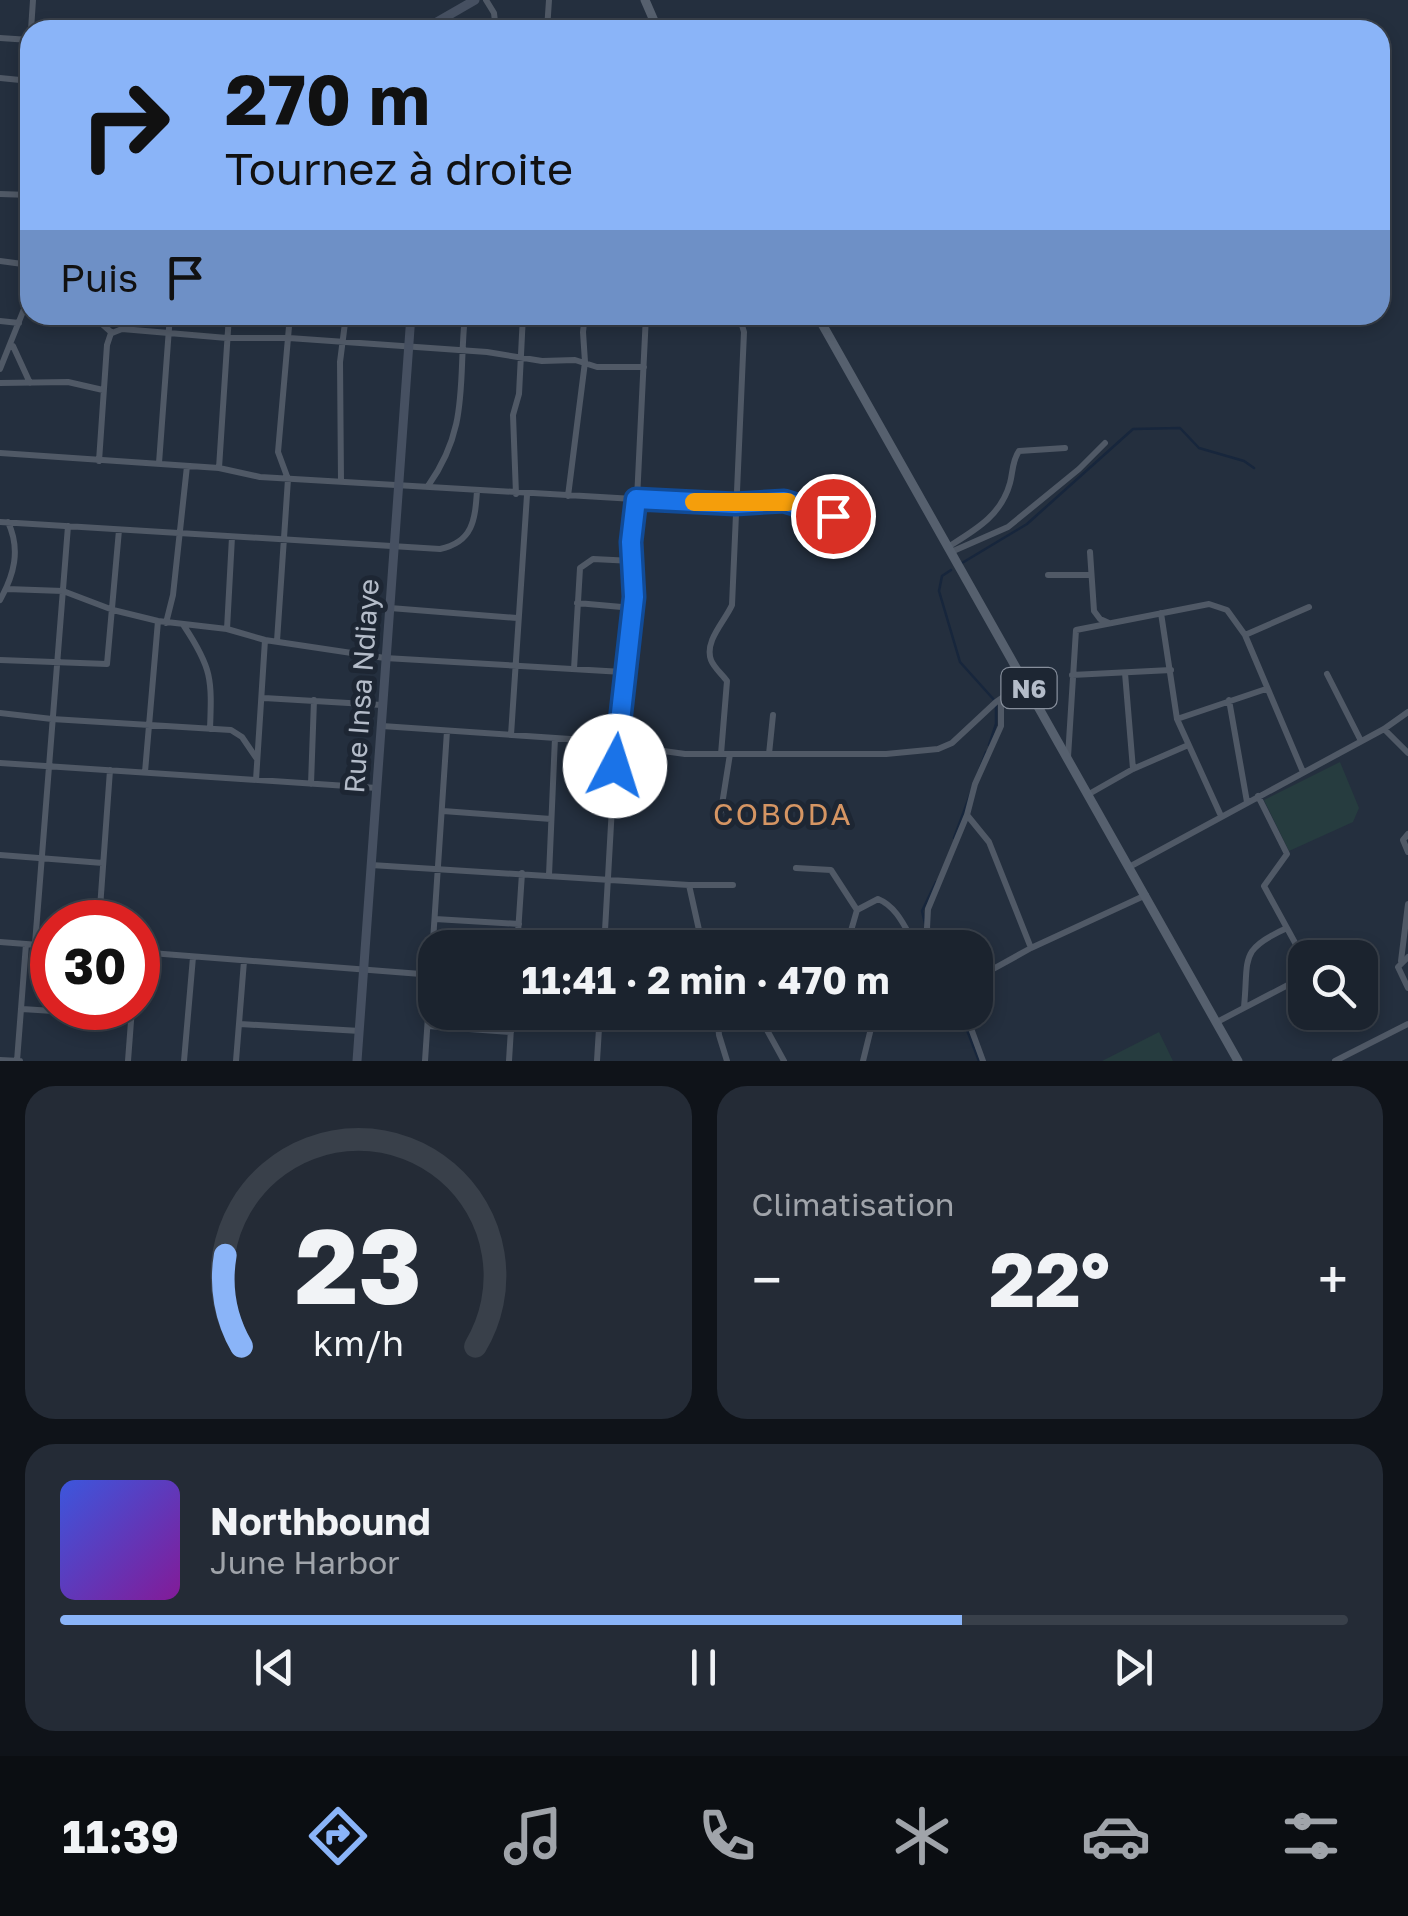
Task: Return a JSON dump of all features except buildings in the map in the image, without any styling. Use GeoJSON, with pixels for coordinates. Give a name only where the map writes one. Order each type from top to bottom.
{"type":"FeatureCollection","features":[{"type":"Feature","properties":{"kind":"main road"},"geometry":{"type":"LineString","coordinates":[[441,20],[475,0]]}},
{"type":"Feature","properties":{"kind":"main road","name":"Rue Insa Ndiaye"},"geometry":{"type":"LineString","coordinates":[[357,1061],[410,325]]}},
{"type":"Feature","properties":{"kind":"main road","name":"N6"},"geometry":{"type":"LineString","coordinates":[[824,325],[1238,1061]]}},
{"type":"Feature","properties":{"kind":"street"},"geometry":{"type":"LineString","coordinates":[[0,321],[19,322],[0,369]]}},
{"type":"Feature","properties":{"kind":"street"},"geometry":{"type":"LineString","coordinates":[[103,325],[112,333]]}},
{"type":"Feature","properties":{"kind":"street"},"geometry":{"type":"LineString","coordinates":[[159,464],[169,325]]}},
{"type":"Feature","properties":{"kind":"street"},"geometry":{"type":"LineString","coordinates":[[219,468],[228,325]]}},
{"type":"Feature","properties":{"kind":"street"},"geometry":{"type":"LineString","coordinates":[[277,641],[288,479],[278,452],[290,325]]}},
{"type":"Feature","properties":{"kind":"street"},"geometry":{"type":"LineString","coordinates":[[341,481],[345,325]]}},
{"type":"Feature","properties":{"kind":"street"},"geometry":{"type":"LineString","coordinates":[[428,486],[452,447],[464,379],[464,325]]}},
{"type":"Feature","properties":{"kind":"street"},"geometry":{"type":"LineString","coordinates":[[516,494],[513,415],[520,394],[522,325]]}},
{"type":"Feature","properties":{"kind":"street"},"geometry":{"type":"LineString","coordinates":[[568,496],[585,362],[586,325]]}},
{"type":"Feature","properties":{"kind":"street"},"geometry":{"type":"LineString","coordinates":[[605,930],[617,744],[633,608],[631,542],[646,325]]}},
{"type":"Feature","properties":{"kind":"street"},"geometry":{"type":"LineString","coordinates":[[721,811],[727,680],[710,656],[719,626],[732,606],[742,325]]}},
{"type":"Feature","properties":{"kind":"street"},"geometry":{"type":"LineString","coordinates":[[99,461],[107,344],[112,333],[122,328],[227,338],[289,338],[462,350],[585,362],[597,367],[644,367]]}},
{"type":"Feature","properties":{"kind":"street"},"geometry":{"type":"LineString","coordinates":[[12,344],[30,384]]}},
{"type":"Feature","properties":{"kind":"street"},"geometry":{"type":"LineString","coordinates":[[0,383],[68,382],[103,390]]}},
{"type":"Feature","properties":{"kind":"street"},"geometry":{"type":"LineString","coordinates":[[950,550],[1008,527],[1080,469],[1105,443]]}},
{"type":"Feature","properties":{"kind":"street"},"geometry":{"type":"LineString","coordinates":[[0,444],[4,454],[219,468],[260,478],[527,495],[735,504],[790,502],[833,516],[841,530]]}},
{"type":"Feature","properties":{"kind":"street"},"geometry":{"type":"LineString","coordinates":[[950,550],[996,512],[1008,490],[1019,452],[1065,448]]}},
{"type":"Feature","properties":{"kind":"street"},"geometry":{"type":"LineString","coordinates":[[145,772],[162,622],[173,595],[188,466]]}},
{"type":"Feature","properties":{"kind":"street"},"geometry":{"type":"LineString","coordinates":[[4,522],[440,549],[463,540],[473,525],[477,491]]}},
{"type":"Feature","properties":{"kind":"street"},"geometry":{"type":"LineString","coordinates":[[511,735],[527,495]]}},
{"type":"Feature","properties":{"kind":"street"},"geometry":{"type":"LineString","coordinates":[[0,600],[16,555],[14,536],[4,522]]}},
{"type":"Feature","properties":{"kind":"street"},"geometry":{"type":"LineString","coordinates":[[36,900],[68,526]]}},
{"type":"Feature","properties":{"kind":"street"},"geometry":{"type":"LineString","coordinates":[[0,660],[107,664],[119,530]]}},
{"type":"Feature","properties":{"kind":"street"},"geometry":{"type":"LineString","coordinates":[[228,629],[232,537]]}},
{"type":"Feature","properties":{"kind":"street"},"geometry":{"type":"LineString","coordinates":[[1090,552],[1094,611],[1100,619],[1114,625]]}},
{"type":"Feature","properties":{"kind":"street"},"geometry":{"type":"LineString","coordinates":[[574,669],[580,568],[593,559],[633,561]]}},
{"type":"Feature","properties":{"kind":"street"},"geometry":{"type":"LineString","coordinates":[[1048,575],[1091,575]]}},
{"type":"Feature","properties":{"kind":"street"},"geometry":{"type":"LineString","coordinates":[[6,588],[63,591],[112,610],[162,622],[228,629],[265,640],[385,658],[624,672]]}},
{"type":"Feature","properties":{"kind":"street"},"geometry":{"type":"LineString","coordinates":[[576,602],[633,608]]}},
{"type":"Feature","properties":{"kind":"street"},"geometry":{"type":"LineString","coordinates":[[1068,757],[1076,630],[1197,605],[1220,606],[1233,615],[1245,634],[1303,772]]}},
{"type":"Feature","properties":{"kind":"street"},"geometry":{"type":"LineString","coordinates":[[1245,634],[1309,607]]}},
{"type":"Feature","properties":{"kind":"street"},"geometry":{"type":"LineString","coordinates":[[389,608],[518,618]]}},
{"type":"Feature","properties":{"kind":"street"},"geometry":{"type":"LineString","coordinates":[[1161,613],[1176,719],[1221,816]]}},
{"type":"Feature","properties":{"kind":"street"},"geometry":{"type":"LineString","coordinates":[[184,625],[209,672],[210,729]]}},
{"type":"Feature","properties":{"kind":"street"},"geometry":{"type":"LineString","coordinates":[[256,780],[265,640]]}},
{"type":"Feature","properties":{"kind":"street"},"geometry":{"type":"LineString","coordinates":[[1072,674],[1171,670]]}},
{"type":"Feature","properties":{"kind":"street"},"geometry":{"type":"LineString","coordinates":[[1125,672],[1134,769]]}},
{"type":"Feature","properties":{"kind":"street"},"geometry":{"type":"LineString","coordinates":[[1327,674],[1360,739]]}},
{"type":"Feature","properties":{"kind":"street"},"geometry":{"type":"LineString","coordinates":[[380,726],[555,738],[672,752],[886,754],[938,749],[964,736],[1001,698],[1025,682]]}},
{"type":"Feature","properties":{"kind":"street"},"geometry":{"type":"LineString","coordinates":[[1176,719],[1266,688]]}},
{"type":"Feature","properties":{"kind":"street"},"geometry":{"type":"LineString","coordinates":[[264,698],[382,705]]}},
{"type":"Feature","properties":{"kind":"street"},"geometry":{"type":"LineString","coordinates":[[928,930],[928,909],[1000,726],[1001,698]]}},
{"type":"Feature","properties":{"kind":"street"},"geometry":{"type":"LineString","coordinates":[[311,784],[314,700]]}},
{"type":"Feature","properties":{"kind":"street"},"geometry":{"type":"LineString","coordinates":[[1229,700],[1247,802]]}},
{"type":"Feature","properties":{"kind":"street"},"geometry":{"type":"LineString","coordinates":[[1131,866],[1384,729],[1408,712]]}},
{"type":"Feature","properties":{"kind":"street"},"geometry":{"type":"LineString","coordinates":[[0,713],[52,720],[231,730],[242,737],[257,758]]}},
{"type":"Feature","properties":{"kind":"street"},"geometry":{"type":"LineString","coordinates":[[769,754],[773,715]]}},
{"type":"Feature","properties":{"kind":"street"},"geometry":{"type":"LineString","coordinates":[[1384,729],[1408,753]]}},
{"type":"Feature","properties":{"kind":"street"},"geometry":{"type":"LineString","coordinates":[[435,930],[447,731]]}},
{"type":"Feature","properties":{"kind":"street"},"geometry":{"type":"LineString","coordinates":[[549,875],[555,738]]}},
{"type":"Feature","properties":{"kind":"street"},"geometry":{"type":"LineString","coordinates":[[1089,794],[1186,746]]}},
{"type":"Feature","properties":{"kind":"street"},"geometry":{"type":"LineString","coordinates":[[0,763],[376,788]]}},
{"type":"Feature","properties":{"kind":"street"},"geometry":{"type":"LineString","coordinates":[[100,900],[110,770]]}},
{"type":"Feature","properties":{"kind":"street"},"geometry":{"type":"LineString","coordinates":[[1258,796],[1286,852],[1286,858],[1264,886],[1294,940]]}},
{"type":"Feature","properties":{"kind":"street"},"geometry":{"type":"LineString","coordinates":[[442,811],[551,819]]}},
{"type":"Feature","properties":{"kind":"street"},"geometry":{"type":"LineString","coordinates":[[967,814],[989,842],[1031,948]]}},
{"type":"Feature","properties":{"kind":"street"},"geometry":{"type":"LineString","coordinates":[[1408,834],[1404,840],[1408,852]]}},
{"type":"Feature","properties":{"kind":"street"},"geometry":{"type":"LineString","coordinates":[[0,855],[103,863]]}},
{"type":"Feature","properties":{"kind":"street"},"geometry":{"type":"LineString","coordinates":[[371,865],[734,885]]}},
{"type":"Feature","properties":{"kind":"street"},"geometry":{"type":"LineString","coordinates":[[796,868],[831,870],[857,910]]}},
{"type":"Feature","properties":{"kind":"street"},"geometry":{"type":"LineString","coordinates":[[518,930],[522,873]]}},
{"type":"Feature","properties":{"kind":"street"},"geometry":{"type":"LineString","coordinates":[[688,884],[699,930]]}},
{"type":"Feature","properties":{"kind":"street"},"geometry":{"type":"LineString","coordinates":[[993,969],[1147,895]]}},
{"type":"Feature","properties":{"kind":"street"},"geometry":{"type":"LineString","coordinates":[[851,930],[857,910],[878,899],[885,901],[906,930]]}},
{"type":"Feature","properties":{"kind":"street"},"geometry":{"type":"LineString","coordinates":[[1408,904],[1404,959],[1398,967],[1408,988]]}},
{"type":"Feature","properties":{"kind":"street"},"geometry":{"type":"LineString","coordinates":[[435,919],[518,924]]}},
{"type":"Feature","properties":{"kind":"street"},"geometry":{"type":"LineString","coordinates":[[1244,1007],[1251,950],[1260,940],[1287,928]]}},
{"type":"Feature","properties":{"kind":"street"},"geometry":{"type":"LineString","coordinates":[[0,942],[30,944],[19,1061],[0,1060]]}},
{"type":"Feature","properties":{"kind":"street"},"geometry":{"type":"LineString","coordinates":[[160,954],[418,974]]}},
{"type":"Feature","properties":{"kind":"street"},"geometry":{"type":"LineString","coordinates":[[184,1061],[193,956]]}},
{"type":"Feature","properties":{"kind":"street"},"geometry":{"type":"LineString","coordinates":[[236,1061],[244,960]]}},
{"type":"Feature","properties":{"kind":"street"},"geometry":{"type":"LineString","coordinates":[[1217,1022],[1288,985]]}},
{"type":"Feature","properties":{"kind":"street"},"geometry":{"type":"LineString","coordinates":[[22,1009],[30,1009]]}},
{"type":"Feature","properties":{"kind":"street"},"geometry":{"type":"LineString","coordinates":[[240,1024],[360,1031]]}},
{"type":"Feature","properties":{"kind":"street"},"geometry":{"type":"LineString","coordinates":[[1335,1061],[1408,1024]]}},
{"type":"Feature","properties":{"kind":"street"},"geometry":{"type":"LineString","coordinates":[[128,1061],[130,1030]]}},
{"type":"Feature","properties":{"kind":"street"},"geometry":{"type":"LineString","coordinates":[[425,1061],[428,1030]]}},
{"type":"Feature","properties":{"kind":"street"},"geometry":{"type":"LineString","coordinates":[[483,1030],[511,1032],[509,1061]]}},
{"type":"Feature","properties":{"kind":"street"},"geometry":{"type":"LineString","coordinates":[[597,1061],[599,1030]]}},
{"type":"Feature","properties":{"kind":"street"},"geometry":{"type":"LineString","coordinates":[[718,1030],[727,1061]]}},
{"type":"Feature","properties":{"kind":"street"},"geometry":{"type":"LineString","coordinates":[[767,1030],[784,1061]]}},
{"type":"Feature","properties":{"kind":"street"},"geometry":{"type":"LineString","coordinates":[[863,1061],[871,1030]]}},
{"type":"Feature","properties":{"kind":"street"},"geometry":{"type":"LineString","coordinates":[[972,1030],[984,1061]]}},
{"type":"Feature","properties":{"kind":"green space"},"geometry":{"type":"Polygon","coordinates":[[[1340,762],[1359,808],[1353,822],[1289,851],[1264,800],[1340,762]]]}},
{"type":"Feature","properties":{"kind":"green space"},"geometry":{"type":"Polygon","coordinates":[[[1159,1032],[1173,1061],[1102,1061],[1159,1032]]]}},
{"type":"Feature","properties":{"kind":"waterway"},"geometry":{"type":"LineString","coordinates":[[962,563],[1027,524],[1133,429],[1180,428],[1199,448],[1244,461],[1254,468]]}},
{"type":"Feature","properties":{"kind":"waterway"},"geometry":{"type":"LineString","coordinates":[[951,570],[942,576],[939,591],[960,662],[996,702],[996,724],[989,745]]}},
{"type":"Feature","properties":{"kind":"waterway"},"geometry":{"type":"LineString","coordinates":[[954,838],[986,752]]}},
{"type":"Feature","properties":{"kind":"waterway"},"geometry":{"type":"LineString","coordinates":[[927,930],[922,911],[936,882]]}},
{"type":"Feature","properties":{"kind":"waterway"},"geometry":{"type":"LineString","coordinates":[[967,1030],[979,1061]]}},
{"type":"Feature","properties":{"kind":"slow traffic"},"geometry":{"type":"LineString","coordinates":[[694,502],[788,502]]}},
{"type":"Feature","properties":{"kind":"district","name":"COBODA"},"geometry":{"type":"Point","coordinates":[783,814]}},
{"type":"Feature","properties":{"kind":"route"},"geometry":{"type":"LineString","coordinates":[[615,766],[634,597],[631,542],[636,499],[735,504],[784,501],[833,516]]}}]}
